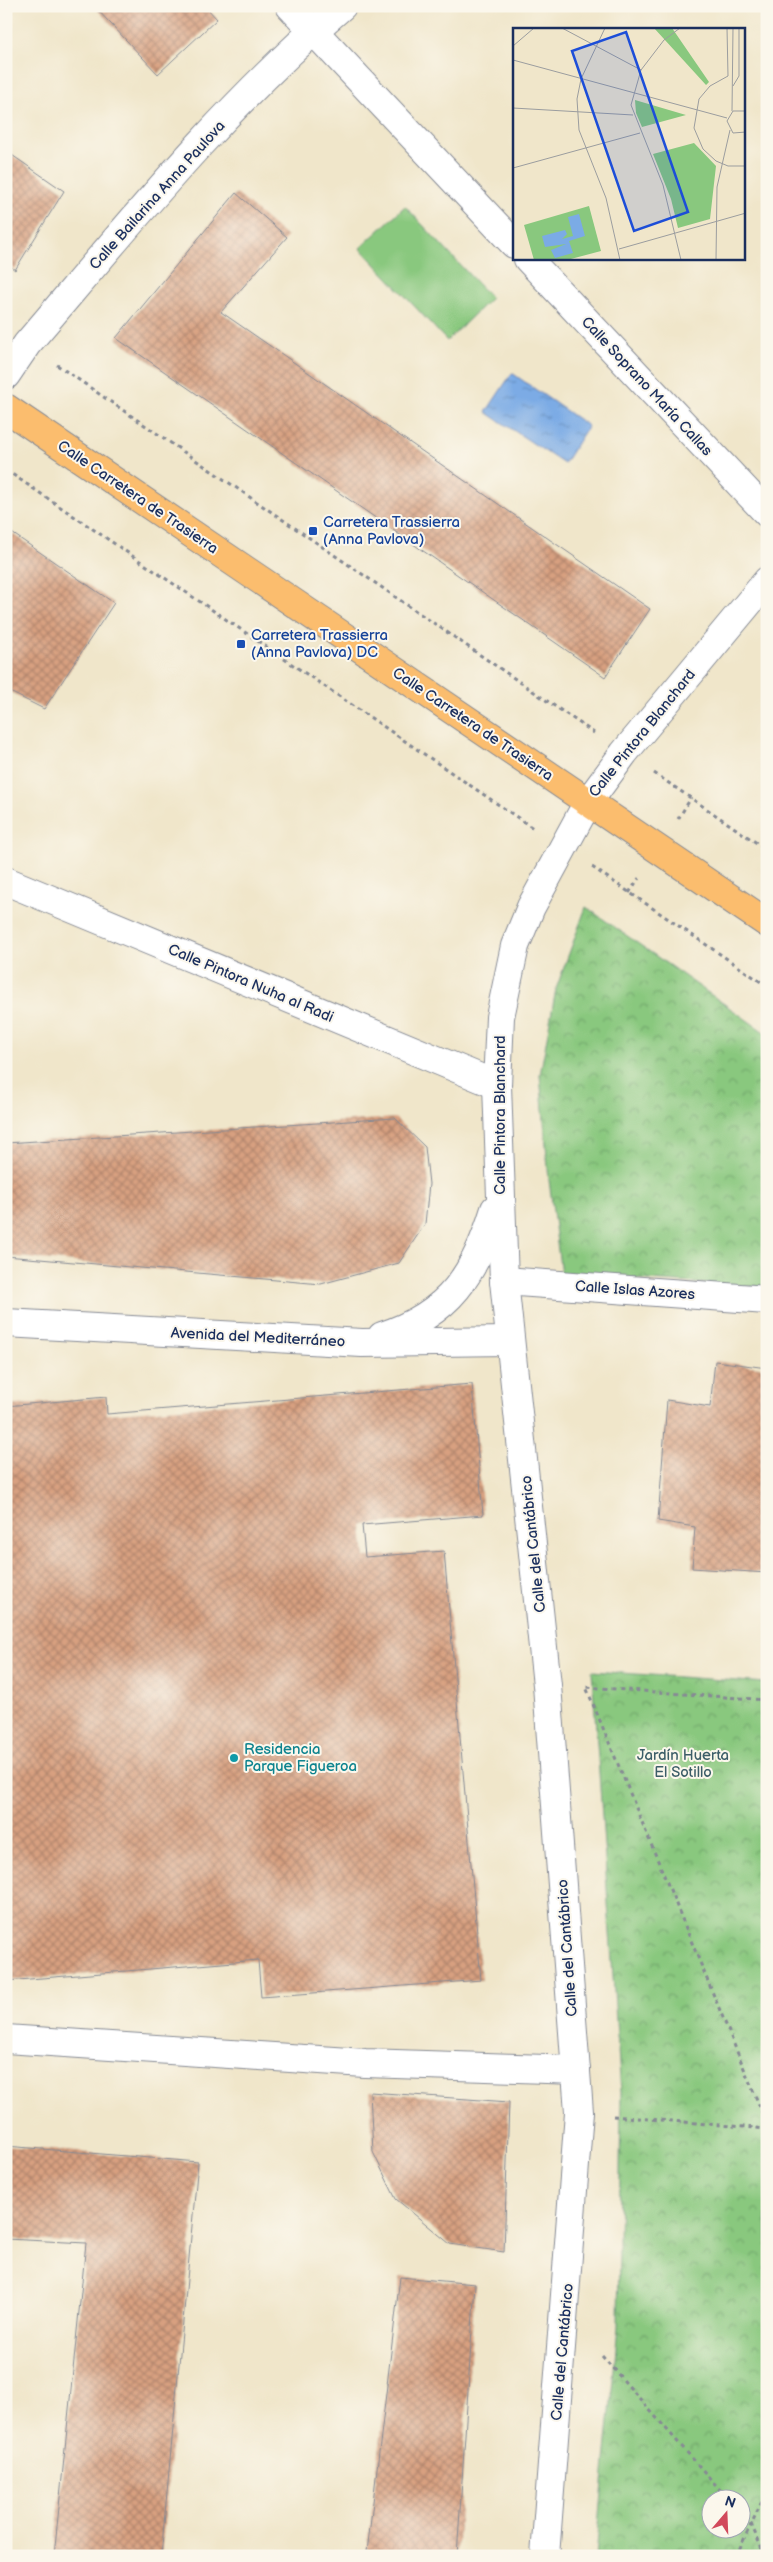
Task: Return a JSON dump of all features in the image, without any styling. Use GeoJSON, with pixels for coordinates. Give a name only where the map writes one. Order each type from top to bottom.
{"type":"FeatureCollection","features":[{"type":"Feature","properties":{"kind":"main road","name":"Calle Carretera de Trasierra"},"geometry":{"type":"LineString","coordinates":[[6,408],[767,922]]}},
{"type":"Feature","properties":{"kind":"street"},"geometry":{"type":"LineString","coordinates":[[290,6],[513,243]]}},
{"type":"Feature","properties":{"kind":"street","name":"Calle Bailarina Anna Paulova"},"geometry":{"type":"LineString","coordinates":[[6,374],[27,344],[192,150],[313,30],[342,6]]}},
{"type":"Feature","properties":{"kind":"street","name":"Calle Soprano María Callas"},"geometry":{"type":"LineString","coordinates":[[529,260],[767,513]]}},
{"type":"Feature","properties":{"kind":"street","name":"Calle Pintora Blanchard"},"geometry":{"type":"LineString","coordinates":[[510,1341],[504,1281],[497,1085],[500,1017],[515,946],[531,907],[588,802],[624,753],[767,581]]}},
{"type":"Feature","properties":{"kind":"street","name":"Calle Pintora Nuha al Radi"},"geometry":{"type":"LineString","coordinates":[[6,881],[497,1085]]}},
{"type":"Feature","properties":{"kind":"street"},"geometry":{"type":"LineString","coordinates":[[362,1343],[416,1324],[453,1294],[467,1276],[478,1255],[500,1193]]}},
{"type":"Feature","properties":{"kind":"street","name":"Calle Islas Azores"},"geometry":{"type":"LineString","coordinates":[[504,1281],[767,1300]]}},
{"type":"Feature","properties":{"kind":"street","name":"Avenida del Mediterráneo"},"geometry":{"type":"LineString","coordinates":[[6,1323],[362,1343],[510,1341]]}},
{"type":"Feature","properties":{"kind":"street","name":"Calle del Cantábrico"},"geometry":{"type":"LineString","coordinates":[[510,1341],[547,1685],[579,2112],[569,2267],[545,2556]]}},
{"type":"Feature","properties":{"kind":"street"},"geometry":{"type":"LineString","coordinates":[[6,2039],[366,2063],[576,2070]]}},
{"type":"Feature","properties":{"kind":"path"},"geometry":{"type":"LineString","coordinates":[[27,344],[767,850]]}},
{"type":"Feature","properties":{"kind":"path"},"geometry":{"type":"LineString","coordinates":[[6,470],[767,986]]}},
{"type":"Feature","properties":{"kind":"path"},"geometry":{"type":"LineString","coordinates":[[767,1700],[586,1686],[767,2124]]}},
{"type":"Feature","properties":{"kind":"path"},"geometry":{"type":"LineString","coordinates":[[610,2116],[767,2129]]}},
{"type":"Feature","properties":{"kind":"path"},"geometry":{"type":"LineString","coordinates":[[602,2356],[721,2490]]}},
{"type":"Feature","properties":{"kind":"path"},"geometry":{"type":"LineString","coordinates":[[736,2556],[767,2491]]}},
{"type":"Feature","properties":{"kind":"path"},"geometry":{"type":"LineString","coordinates":[[751,2524],[765,2556]]}},
{"type":"Feature","properties":{"kind":"green space"},"geometry":{"type":"Polygon","coordinates":[[[405,206],[491,298],[447,341],[360,248],[405,206]]]}},
{"type":"Feature","properties":{"kind":"green space"},"geometry":{"type":"Polygon","coordinates":[[[586,907],[767,1034],[767,1288],[561,1274],[549,1180],[540,1075],[556,989],[586,907]]]}},
{"type":"Feature","properties":{"kind":"green space","name":"Jardín Huerta El Sotillo"},"geometry":{"type":"Polygon","coordinates":[[[592,1671],[767,1683],[767,2556],[596,2556],[618,2327],[621,2093],[592,1671]]]}},
{"type":"Feature","properties":{"kind":"water"},"geometry":{"type":"Polygon","coordinates":[[[512,373],[588,426],[564,464],[486,412],[512,373]]]}},
{"type":"Feature","properties":{"kind":"building"},"geometry":{"type":"Polygon","coordinates":[[[94,6],[205,6],[217,19],[158,74],[94,6]]]}},
{"type":"Feature","properties":{"kind":"building"},"geometry":{"type":"Polygon","coordinates":[[[6,151],[64,191],[15,270],[6,263],[6,151]]]}},
{"type":"Feature","properties":{"kind":"building"},"geometry":{"type":"Polygon","coordinates":[[[236,193],[287,237],[221,312],[650,609],[605,677],[116,338],[236,193]]]}},
{"type":"Feature","properties":{"kind":"building"},"geometry":{"type":"Polygon","coordinates":[[[6,529],[114,603],[44,709],[6,690],[6,529]]]}},
{"type":"Feature","properties":{"kind":"building"},"geometry":{"type":"Polygon","coordinates":[[[395,1118],[425,1147],[429,1184],[425,1224],[399,1263],[321,1284],[6,1256],[6,1143],[395,1118]]]}},
{"type":"Feature","properties":{"kind":"building"},"geometry":{"type":"Polygon","coordinates":[[[715,1361],[767,1368],[767,1573],[692,1568],[695,1527],[658,1521],[667,1400],[710,1407],[715,1361]]]}},
{"type":"Feature","properties":{"kind":"building","name":"Residencia Parque Figueroa"},"geometry":{"type":"Polygon","coordinates":[[[472,1384],[483,1515],[362,1525],[365,1557],[444,1551],[481,1980],[261,1997],[258,1960],[6,1981],[6,1406],[106,1397],[107,1414],[472,1384]]]}},
{"type":"Feature","properties":{"kind":"building"},"geometry":{"type":"Polygon","coordinates":[[[370,2092],[509,2102],[504,2252],[450,2244],[396,2199],[373,2152],[370,2092]]]}},
{"type":"Feature","properties":{"kind":"building"},"geometry":{"type":"Polygon","coordinates":[[[6,2146],[198,2162],[161,2556],[54,2556],[86,2243],[6,2239],[6,2146]]]}},
{"type":"Feature","properties":{"kind":"building"},"geometry":{"type":"Polygon","coordinates":[[[400,2277],[475,2284],[457,2556],[367,2552],[400,2277]]]}},
{"type":"Feature","properties":{"kind":"place","name":"Carretera Trassierra (Anna Pavlova)"},"geometry":{"type":"Point","coordinates":[313,531]}},
{"type":"Feature","properties":{"kind":"place","name":"Carretera Trassierra (Anna Pavlova) DC"},"geometry":{"type":"Point","coordinates":[241,644]}},
{"type":"Feature","properties":{"kind":"place","name":"Residencia Parque Figueroa"},"geometry":{"type":"Point","coordinates":[234,1758]}}]}
